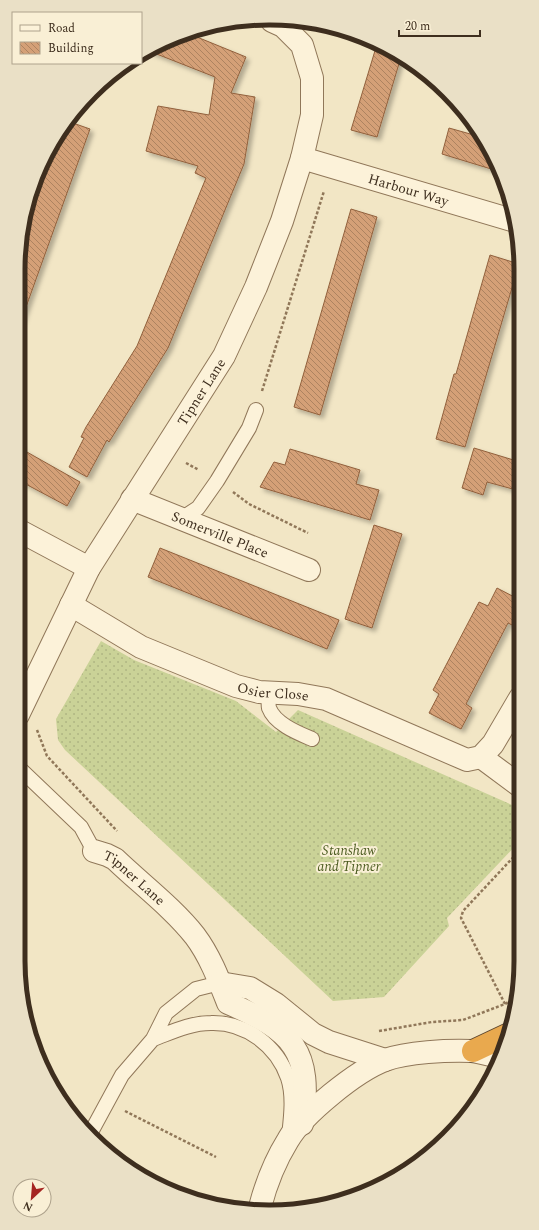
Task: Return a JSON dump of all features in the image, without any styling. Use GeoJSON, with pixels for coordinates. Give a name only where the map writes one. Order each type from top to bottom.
{"type":"FeatureCollection","features":[{"type":"Feature","properties":{"kind":"highway"},"geometry":{"type":"LineString","coordinates":[[473,1051],[501,1038]]}},
{"type":"Feature","properties":{"kind":"street","name":"Tipner Lane"},"geometry":{"type":"LineString","coordinates":[[25,700],[89,568],[224,356],[256,287],[282,221],[302,158],[312,115],[312,78],[302,45],[283,26]]}},
{"type":"Feature","properties":{"kind":"street","name":"Harbour Way"},"geometry":{"type":"LineString","coordinates":[[302,158],[508,219]]}},
{"type":"Feature","properties":{"kind":"street","name":"Somerville Place"},"geometry":{"type":"LineString","coordinates":[[132,499],[309,570]]}},
{"type":"Feature","properties":{"kind":"street"},"geometry":{"type":"LineString","coordinates":[[25,534],[89,568]]}},
{"type":"Feature","properties":{"kind":"street","name":"Osier Close"},"geometry":{"type":"LineString","coordinates":[[71,605],[141,646],[236,686],[269,692],[326,698],[468,760],[481,757]]}},
{"type":"Feature","properties":{"kind":"street"},"geometry":{"type":"LineString","coordinates":[[514,708],[493,744],[481,757],[514,782]]}},
{"type":"Feature","properties":{"kind":"street","name":"Tipner Lane"},"geometry":{"type":"LineString","coordinates":[[94,851],[115,859],[195,936],[206,954],[228,1003],[261,1017],[281,1030],[296,1050],[304,1070],[306,1098],[295,1131]]}},
{"type":"Feature","properties":{"kind":"street"},"geometry":{"type":"LineString","coordinates":[[220,983],[250,988],[276,1004],[313,1034],[329,1042],[385,1060]]}},
{"type":"Feature","properties":{"kind":"street"},"geometry":{"type":"LineString","coordinates":[[261,1204],[272,1170],[295,1131],[314,1110],[354,1076],[385,1060],[430,1052],[473,1051],[494,1056]]}},
{"type":"Feature","properties":{"kind":"lane"},"geometry":{"type":"LineString","coordinates":[[181,519],[198,508],[218,481],[249,428],[256,410]]}},
{"type":"Feature","properties":{"kind":"lane"},"geometry":{"type":"LineString","coordinates":[[269,692],[269,707],[275,718],[312,739]]}},
{"type":"Feature","properties":{"kind":"lane","name":"Tipner Lane"},"geometry":{"type":"LineString","coordinates":[[25,774],[81,828],[94,851]]}},
{"type":"Feature","properties":{"kind":"lane"},"geometry":{"type":"LineString","coordinates":[[93,1129],[122,1075],[153,1040],[166,1013],[196,989],[220,983]]}},
{"type":"Feature","properties":{"kind":"lane"},"geometry":{"type":"LineString","coordinates":[[153,1040],[184,1027],[212,1022],[240,1027],[262,1040],[276,1055],[288,1079],[291,1111],[295,1131]]}},
{"type":"Feature","properties":{"kind":"path"},"geometry":{"type":"LineString","coordinates":[[256,410],[325,187]]}},
{"type":"Feature","properties":{"kind":"path"},"geometry":{"type":"LineString","coordinates":[[182,461],[207,473],[250,504],[308,533]]}},
{"type":"Feature","properties":{"kind":"path"},"geometry":{"type":"LineString","coordinates":[[505,1004],[461,918],[463,911],[514,856]]}},
{"type":"Feature","properties":{"kind":"path"},"geometry":{"type":"LineString","coordinates":[[373,1030],[380,1031],[426,1023],[463,1020],[510,1001]]}},
{"type":"Feature","properties":{"kind":"path"},"geometry":{"type":"LineString","coordinates":[[107,1103],[159,1127],[216,1157]]}},
{"type":"Feature","properties":{"kind":"green space","name":"Stanshaw and Tipner"},"geometry":{"type":"Polygon","coordinates":[[[101,641],[134,660],[236,701],[276,732],[298,710],[514,806],[514,847],[447,918],[449,926],[384,997],[333,1001],[65,750],[58,740],[56,719],[101,641]]]}},
{"type":"Feature","properties":{"kind":"building"},"geometry":{"type":"Polygon","coordinates":[[[196,36],[246,57],[231,93],[255,97],[244,164],[168,348],[109,442],[107,440],[87,477],[69,467],[84,438],[81,437],[86,427],[137,346],[206,178],[195,173],[198,166],[146,151],[158,106],[209,115],[215,77],[155,53],[196,36]]]}},
{"type":"Feature","properties":{"kind":"building"},"geometry":{"type":"Polygon","coordinates":[[[375,49],[399,63],[377,137],[351,130],[375,49]]]}},
{"type":"Feature","properties":{"kind":"building"},"geometry":{"type":"Polygon","coordinates":[[[74,123],[90,129],[25,310],[27,238],[33,206],[38,191],[50,161],[74,123]]]}},
{"type":"Feature","properties":{"kind":"building"},"geometry":{"type":"Polygon","coordinates":[[[449,128],[474,135],[492,169],[442,154],[449,128]]]}},
{"type":"Feature","properties":{"kind":"building"},"geometry":{"type":"Polygon","coordinates":[[[351,209],[377,217],[320,415],[294,407],[351,209]]]}},
{"type":"Feature","properties":{"kind":"building"},"geometry":{"type":"Polygon","coordinates":[[[490,255],[514,262],[514,281],[465,447],[436,439],[454,374],[456,374],[490,255]]]}},
{"type":"Feature","properties":{"kind":"building"},"geometry":{"type":"Polygon","coordinates":[[[474,448],[514,460],[514,489],[487,482],[483,495],[462,488],[474,448]]]}},
{"type":"Feature","properties":{"kind":"building"},"geometry":{"type":"Polygon","coordinates":[[[290,449],[360,470],[356,484],[379,490],[370,520],[260,487],[274,462],[285,465],[290,449]]]}},
{"type":"Feature","properties":{"kind":"building"},"geometry":{"type":"Polygon","coordinates":[[[25,451],[80,482],[67,506],[25,484],[25,451]]]}},
{"type":"Feature","properties":{"kind":"building"},"geometry":{"type":"Polygon","coordinates":[[[374,525],[402,534],[372,628],[345,619],[374,525]]]}},
{"type":"Feature","properties":{"kind":"building"},"geometry":{"type":"Polygon","coordinates":[[[160,548],[339,620],[327,649],[148,577],[160,548]]]}},
{"type":"Feature","properties":{"kind":"building"},"geometry":{"type":"Polygon","coordinates":[[[497,588],[514,597],[514,626],[508,623],[466,704],[472,708],[461,729],[429,713],[439,694],[433,690],[479,602],[488,606],[497,588]]]}}]}
